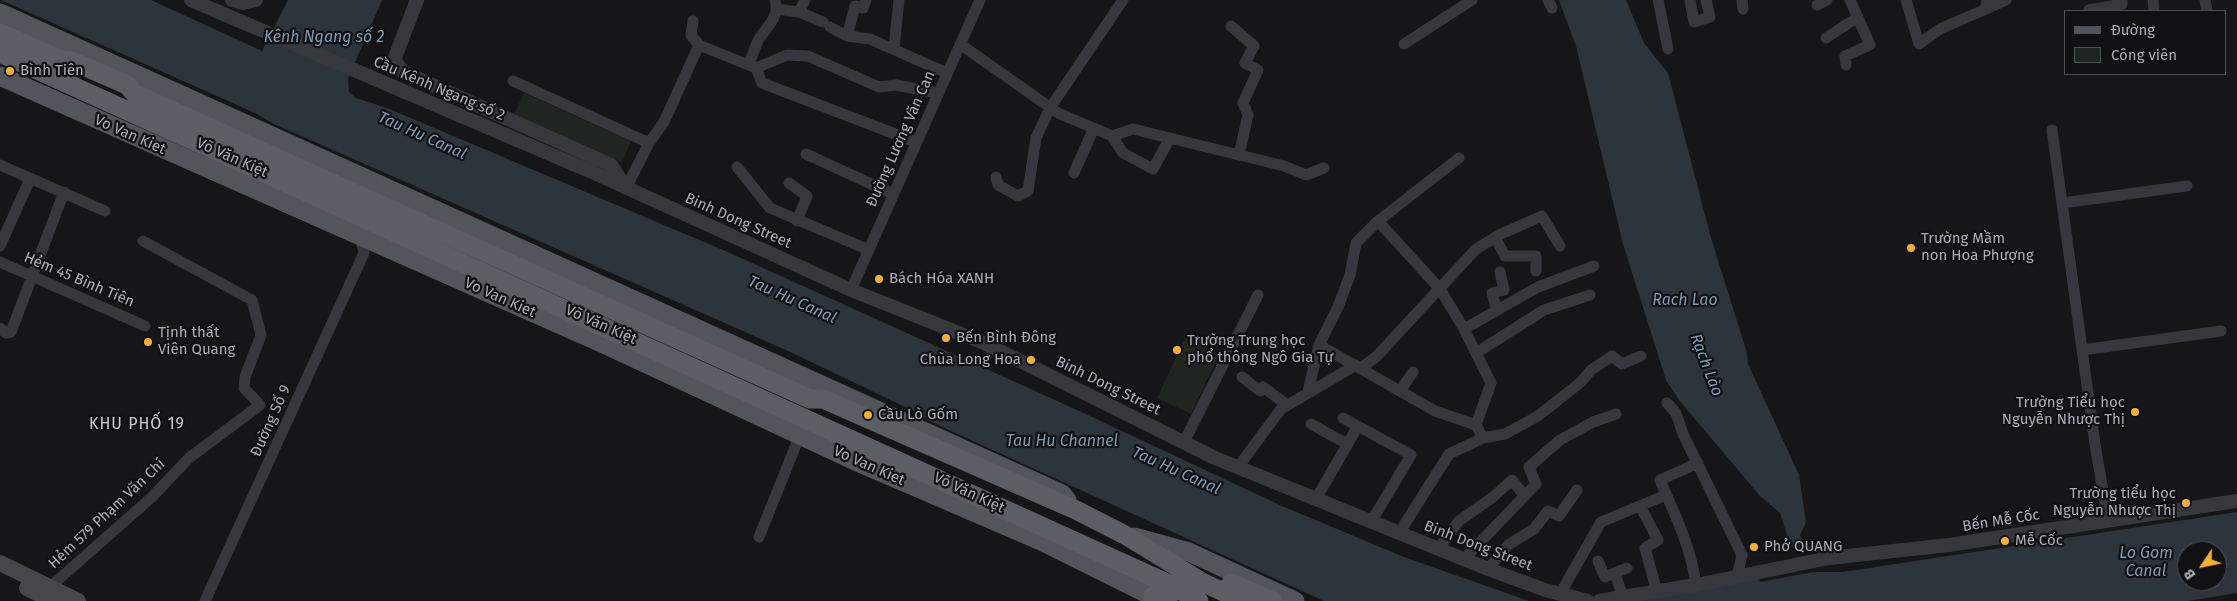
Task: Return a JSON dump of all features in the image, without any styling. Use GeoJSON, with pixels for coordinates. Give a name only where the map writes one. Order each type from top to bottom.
{"type":"FeatureCollection","features":[{"type":"Feature","properties":{"kind":"highway","name":"Võ Văn Kiệt"},"geometry":{"type":"LineString","coordinates":[[0,32],[63,61],[72,61],[127,85],[135,94],[810,399],[823,399],[1028,491],[1076,510],[1125,535]]}},
{"type":"Feature","properties":{"kind":"highway","name":"Võ Văn Kiệt"},"geometry":{"type":"LineString","coordinates":[[0,53],[743,389],[1171,585],[1200,601]]}},
{"type":"Feature","properties":{"kind":"highway"},"geometry":{"type":"LineString","coordinates":[[1125,535],[1202,582],[1243,601]]}},
{"type":"Feature","properties":{"kind":"highway"},"geometry":{"type":"LineString","coordinates":[[1125,535],[1272,601]]}},
{"type":"Feature","properties":{"kind":"main road","name":"Võ Văn Kiệt"},"geometry":{"type":"LineString","coordinates":[[0,13],[1062,494],[1076,510]]}},
{"type":"Feature","properties":{"kind":"main road","name":"Võ Văn Kiệt"},"geometry":{"type":"LineString","coordinates":[[0,24],[66,54],[72,61]]}},
{"type":"Feature","properties":{"kind":"main road","name":"Vo Van Kiet"},"geometry":{"type":"LineString","coordinates":[[0,76],[362,244],[381,245],[604,344],[800,435],[1040,541],[1161,599]]}},
{"type":"Feature","properties":{"kind":"main road"},"geometry":{"type":"LineString","coordinates":[[1125,535],[1188,552],[1295,601]]}},
{"type":"Feature","properties":{"kind":"main road"},"geometry":{"type":"LineString","coordinates":[[0,563],[51,594]]}},
{"type":"Feature","properties":{"kind":"main road"},"geometry":{"type":"LineString","coordinates":[[0,575],[51,594],[78,601]]}},
{"type":"Feature","properties":{"kind":"street","name":"Cầu Kênh Ngang số 2"},"geometry":{"type":"LineString","coordinates":[[191,0],[592,172]]}},
{"type":"Feature","properties":{"kind":"street"},"geometry":{"type":"LineString","coordinates":[[232,0],[243,3],[254,1]]}},
{"type":"Feature","properties":{"kind":"street"},"geometry":{"type":"LineString","coordinates":[[417,0],[394,60],[403,72],[611,165],[626,188]]}},
{"type":"Feature","properties":{"kind":"street"},"geometry":{"type":"LineString","coordinates":[[799,12],[805,0]]}},
{"type":"Feature","properties":{"kind":"street"},"geometry":{"type":"LineString","coordinates":[[847,36],[856,6],[863,8],[866,0]]}},
{"type":"Feature","properties":{"kind":"street"},"geometry":{"type":"LineString","coordinates":[[894,48],[899,0]]}},
{"type":"Feature","properties":{"kind":"street","name":"Đường Lương Văn Can"},"geometry":{"type":"LineString","coordinates":[[851,290],[980,0]]}},
{"type":"Feature","properties":{"kind":"street"},"geometry":{"type":"LineString","coordinates":[[996,177],[998,185],[1018,196],[1028,191],[1036,138],[1050,108],[1123,0]]}},
{"type":"Feature","properties":{"kind":"street"},"geometry":{"type":"LineString","coordinates":[[1404,44],[1472,0]]}},
{"type":"Feature","properties":{"kind":"street"},"geometry":{"type":"LineString","coordinates":[[1658,0],[1668,49]]}},
{"type":"Feature","properties":{"kind":"street"},"geometry":{"type":"LineString","coordinates":[[1690,0],[1694,22],[1710,17],[1706,0]]}},
{"type":"Feature","properties":{"kind":"street"},"geometry":{"type":"LineString","coordinates":[[1846,65],[1845,56],[1870,45],[1850,0]]}},
{"type":"Feature","properties":{"kind":"street"},"geometry":{"type":"LineString","coordinates":[[1906,0],[1919,44],[1940,29],[1987,5],[2006,0]]}},
{"type":"Feature","properties":{"kind":"street"},"geometry":{"type":"LineString","coordinates":[[2089,10],[2122,4],[2122,0]]}},
{"type":"Feature","properties":{"kind":"street"},"geometry":{"type":"LineString","coordinates":[[916,142],[762,83],[753,66],[760,39],[772,25],[776,4],[826,24],[847,36],[870,39],[894,48],[947,73]]}},
{"type":"Feature","properties":{"kind":"street"},"geometry":{"type":"LineString","coordinates":[[1826,38],[1858,17]]}},
{"type":"Feature","properties":{"kind":"street"},"geometry":{"type":"LineString","coordinates":[[693,21],[691,35],[699,45],[753,66],[787,55],[808,56],[879,87],[896,85],[937,93]]}},
{"type":"Feature","properties":{"kind":"street"},"geometry":{"type":"LineString","coordinates":[[1231,26],[1254,46],[1245,63],[1258,70],[1243,103],[1248,115],[1239,155]]}},
{"type":"Feature","properties":{"kind":"street"},"geometry":{"type":"LineString","coordinates":[[960,44],[1050,108],[1112,136],[1123,154],[1154,169],[1170,138]]}},
{"type":"Feature","properties":{"kind":"street"},"geometry":{"type":"LineString","coordinates":[[626,188],[648,143],[664,122],[699,45]]}},
{"type":"Feature","properties":{"kind":"street"},"geometry":{"type":"LineString","coordinates":[[513,81],[648,143]]}},
{"type":"Feature","properties":{"kind":"street"},"geometry":{"type":"LineString","coordinates":[[1074,173],[1094,128]]}},
{"type":"Feature","properties":{"kind":"street"},"geometry":{"type":"LineString","coordinates":[[1112,136],[1133,129],[1284,166],[1306,175],[1324,168]]}},
{"type":"Feature","properties":{"kind":"street"},"geometry":{"type":"LineString","coordinates":[[2052,130],[2108,521]]}},
{"type":"Feature","properties":{"kind":"street"},"geometry":{"type":"LineString","coordinates":[[806,154],[893,194]]}},
{"type":"Feature","properties":{"kind":"street"},"geometry":{"type":"LineString","coordinates":[[1308,392],[1319,345],[1344,291],[1356,243],[1378,221],[1460,158]]}},
{"type":"Feature","properties":{"kind":"street"},"geometry":{"type":"LineString","coordinates":[[0,165],[105,211]]}},
{"type":"Feature","properties":{"kind":"street"},"geometry":{"type":"LineString","coordinates":[[737,167],[770,208],[796,221],[868,250]]}},
{"type":"Feature","properties":{"kind":"street","name":"Binh Dong Street"},"geometry":{"type":"LineString","coordinates":[[592,172],[851,290],[984,343],[1238,468],[1488,569],[1560,594],[1588,601]]}},
{"type":"Feature","properties":{"kind":"street"},"geometry":{"type":"LineString","coordinates":[[0,246],[30,179]]}},
{"type":"Feature","properties":{"kind":"street"},"geometry":{"type":"LineString","coordinates":[[789,183],[807,196],[796,221]]}},
{"type":"Feature","properties":{"kind":"street"},"geometry":{"type":"LineString","coordinates":[[2062,203],[2187,186]]}},
{"type":"Feature","properties":{"kind":"street"},"geometry":{"type":"LineString","coordinates":[[6,330],[32,278],[64,192]]}},
{"type":"Feature","properties":{"kind":"street"},"geometry":{"type":"LineString","coordinates":[[1238,468],[1276,416],[1287,405],[1377,356],[1476,249],[1495,237],[1542,216],[1560,246]]}},
{"type":"Feature","properties":{"kind":"street"},"geometry":{"type":"LineString","coordinates":[[1378,221],[1440,289],[1464,329],[1491,382],[1476,425]]}},
{"type":"Feature","properties":{"kind":"street"},"geometry":{"type":"LineString","coordinates":[[1495,237],[1505,256],[1536,256],[1536,271]]}},
{"type":"Feature","properties":{"kind":"street","name":"Hẻm 579 Phạm Văn Chí"},"geometry":{"type":"LineString","coordinates":[[51,594],[152,498],[189,458],[260,405],[244,388],[245,377],[261,335],[252,300],[144,241]]}},
{"type":"Feature","properties":{"kind":"street","name":"Đường Số 9"},"geometry":{"type":"LineString","coordinates":[[205,601],[362,244]]}},
{"type":"Feature","properties":{"kind":"street","name":"Hẻm 45 Bình Tiên"},"geometry":{"type":"LineString","coordinates":[[0,262],[32,278],[109,308],[145,326]]}},
{"type":"Feature","properties":{"kind":"street"},"geometry":{"type":"LineString","coordinates":[[1464,329],[1538,286],[1594,266]]}},
{"type":"Feature","properties":{"kind":"street"},"geometry":{"type":"LineString","coordinates":[[1498,310],[1492,293],[1504,290],[1500,272]]}},
{"type":"Feature","properties":{"kind":"street"},"geometry":{"type":"LineString","coordinates":[[1184,442],[1258,295]]}},
{"type":"Feature","properties":{"kind":"street"},"geometry":{"type":"LineString","coordinates":[[1476,353],[1544,310],[1590,295]]}},
{"type":"Feature","properties":{"kind":"street"},"geometry":{"type":"LineString","coordinates":[[2082,350],[2221,331]]}},
{"type":"Feature","properties":{"kind":"street"},"geometry":{"type":"LineString","coordinates":[[1319,345],[1436,410],[1476,425],[1483,438]]}},
{"type":"Feature","properties":{"kind":"street"},"geometry":{"type":"LineString","coordinates":[[1399,533],[1449,454],[1483,438],[1505,434],[1538,416],[1581,382],[1590,370],[1612,356],[1622,364],[1641,356]]}},
{"type":"Feature","properties":{"kind":"street"},"geometry":{"type":"LineString","coordinates":[[1400,391],[1413,372]]}},
{"type":"Feature","properties":{"kind":"street"},"geometry":{"type":"LineString","coordinates":[[1242,377],[1260,391],[1263,387],[1287,405]]}},
{"type":"Feature","properties":{"kind":"street"},"geometry":{"type":"LineString","coordinates":[[1599,601],[1744,576],[1742,555],[1676,413],[1667,403]]}},
{"type":"Feature","properties":{"kind":"street"},"geometry":{"type":"LineString","coordinates":[[1464,559],[1536,484],[1529,467],[1560,440],[1593,422],[1616,414]]}},
{"type":"Feature","properties":{"kind":"street"},"geometry":{"type":"LineString","coordinates":[[1343,418],[1411,455],[1371,522]]}},
{"type":"Feature","properties":{"kind":"street"},"geometry":{"type":"LineString","coordinates":[[1311,424],[1347,444]]}},
{"type":"Feature","properties":{"kind":"street"},"geometry":{"type":"LineString","coordinates":[[1316,499],[1358,426]]}},
{"type":"Feature","properties":{"kind":"street"},"geometry":{"type":"LineString","coordinates":[[759,537],[800,435]]}},
{"type":"Feature","properties":{"kind":"street"},"geometry":{"type":"LineString","coordinates":[[1696,585],[1690,554],[1660,480],[1698,463]]}},
{"type":"Feature","properties":{"kind":"street"},"geometry":{"type":"LineString","coordinates":[[1438,549],[1459,521],[1493,497],[1512,480],[1524,495]]}},
{"type":"Feature","properties":{"kind":"street"},"geometry":{"type":"LineString","coordinates":[[1488,569],[1508,545],[1534,529],[1548,511],[1559,516],[1577,490]]}},
{"type":"Feature","properties":{"kind":"street"},"geometry":{"type":"LineString","coordinates":[[1560,594],[1601,522],[1666,495]]}},
{"type":"Feature","properties":{"kind":"street","name":"Bến Mễ Cốc"},"geometry":{"type":"LineString","coordinates":[[1744,576],[1829,558],[1949,545],[2237,501]]}},
{"type":"Feature","properties":{"kind":"street"},"geometry":{"type":"LineString","coordinates":[[1640,506],[1658,540],[1645,548],[1657,592]]}},
{"type":"Feature","properties":{"kind":"street"},"geometry":{"type":"LineString","coordinates":[[1598,561],[1605,577],[1627,568]]}},
{"type":"Feature","properties":{"kind":"street"},"geometry":{"type":"LineString","coordinates":[[1615,573],[1623,598]]}},
{"type":"Feature","properties":{"kind":"green space"},"geometry":{"type":"Polygon","coordinates":[[[524,93],[631,141],[622,162],[514,114],[524,93]]]}},
{"type":"Feature","properties":{"kind":"green space"},"geometry":{"type":"Polygon","coordinates":[[[1185,338],[1219,355],[1191,414],[1157,398],[1185,338]]]}},
{"type":"Feature","properties":{"kind":"water","name":"Tau Hu Channel"},"geometry":{"type":"Polygon","coordinates":[[[1,0],[151,0],[262,51],[288,0],[382,0],[348,78],[349,92],[356,98],[387,108],[730,253],[1077,410],[1282,506],[1404,557],[1529,601],[1324,601],[927,420],[922,415],[786,350],[274,124],[255,113],[1,0]]]}},
{"type":"Feature","properties":{"kind":"water","name":"Rach Lao"},"geometry":{"type":"Polygon","coordinates":[[[1559,0],[1626,0],[1644,43],[1668,73],[1711,238],[1747,353],[1748,364],[1799,475],[1806,522],[1800,535],[1814,572],[1843,572],[2237,512],[2237,593],[2188,601],[1640,601],[1795,571],[1780,513],[1760,496],[1679,400],[1666,380],[1623,244],[1576,46],[1559,0]]]}},
{"type":"Feature","properties":{"kind":"pier"},"geometry":{"type":"Polygon","coordinates":[[[1806,544],[1816,570],[1829,569],[1760,582],[1759,577],[1792,569],[1788,549],[1806,544]]]}},
{"type":"Feature","properties":{"kind":"place","name":"Bình Tiên"},"geometry":{"type":"Point","coordinates":[10,71]}},
{"type":"Feature","properties":{"kind":"place","name":"Trường Mầm non Hoa Phượng"},"geometry":{"type":"Point","coordinates":[1911,248]}},
{"type":"Feature","properties":{"kind":"place","name":"Bách Hóa XANH"},"geometry":{"type":"Point","coordinates":[879,279]}},
{"type":"Feature","properties":{"kind":"place","name":"Bến Bình Đông"},"geometry":{"type":"Point","coordinates":[946,338]}},
{"type":"Feature","properties":{"kind":"place","name":"Tịnh thất Viên Quang"},"geometry":{"type":"Point","coordinates":[148,342]}},
{"type":"Feature","properties":{"kind":"place","name":"Trường Trung học phổ thông Ngô Gia Tự"},"geometry":{"type":"Point","coordinates":[1177,350]}},
{"type":"Feature","properties":{"kind":"place","name":"Chùa Long Hoa"},"geometry":{"type":"Point","coordinates":[1031,360]}},
{"type":"Feature","properties":{"kind":"place","name":"Trường Tiểu học Nguyễn Nhược Thị"},"geometry":{"type":"Point","coordinates":[2135,412]}},
{"type":"Feature","properties":{"kind":"place","name":"Cầu Lò Gốm"},"geometry":{"type":"Point","coordinates":[868,415]}},
{"type":"Feature","properties":{"kind":"place","name":"Trường tiểu học Nguyễn Nhược Thị"},"geometry":{"type":"Point","coordinates":[2186,503]}},
{"type":"Feature","properties":{"kind":"place","name":"Mễ Cốc"},"geometry":{"type":"Point","coordinates":[2005,541]}},
{"type":"Feature","properties":{"kind":"place","name":"Phở QUANG"},"geometry":{"type":"Point","coordinates":[1754,547]}},
{"type":"Feature","properties":{"kind":"district","name":"KHU PHỐ 19"},"geometry":{"type":"Point","coordinates":[137,425]}},
{"type":"Feature","properties":{"kind":"water label","name":"Kênh Ngang số 2"},"geometry":{"type":"Point","coordinates":[324,38]}},
{"type":"Feature","properties":{"kind":"water label","name":"Tau Hu Canal"},"geometry":{"type":"Point","coordinates":[422,136]}},
{"type":"Feature","properties":{"kind":"water label","name":"Tau Hu Canal"},"geometry":{"type":"Point","coordinates":[792,300]}},
{"type":"Feature","properties":{"kind":"water label","name":"Rạch Lào"},"geometry":{"type":"Point","coordinates":[1706,365]}},
{"type":"Feature","properties":{"kind":"water label","name":"Tau Hu Canal"},"geometry":{"type":"Point","coordinates":[1176,471]}},
{"type":"Feature","properties":{"kind":"water label","name":"Lo Gom Canal"},"geometry":{"type":"Point","coordinates":[2146,563]}}]}
